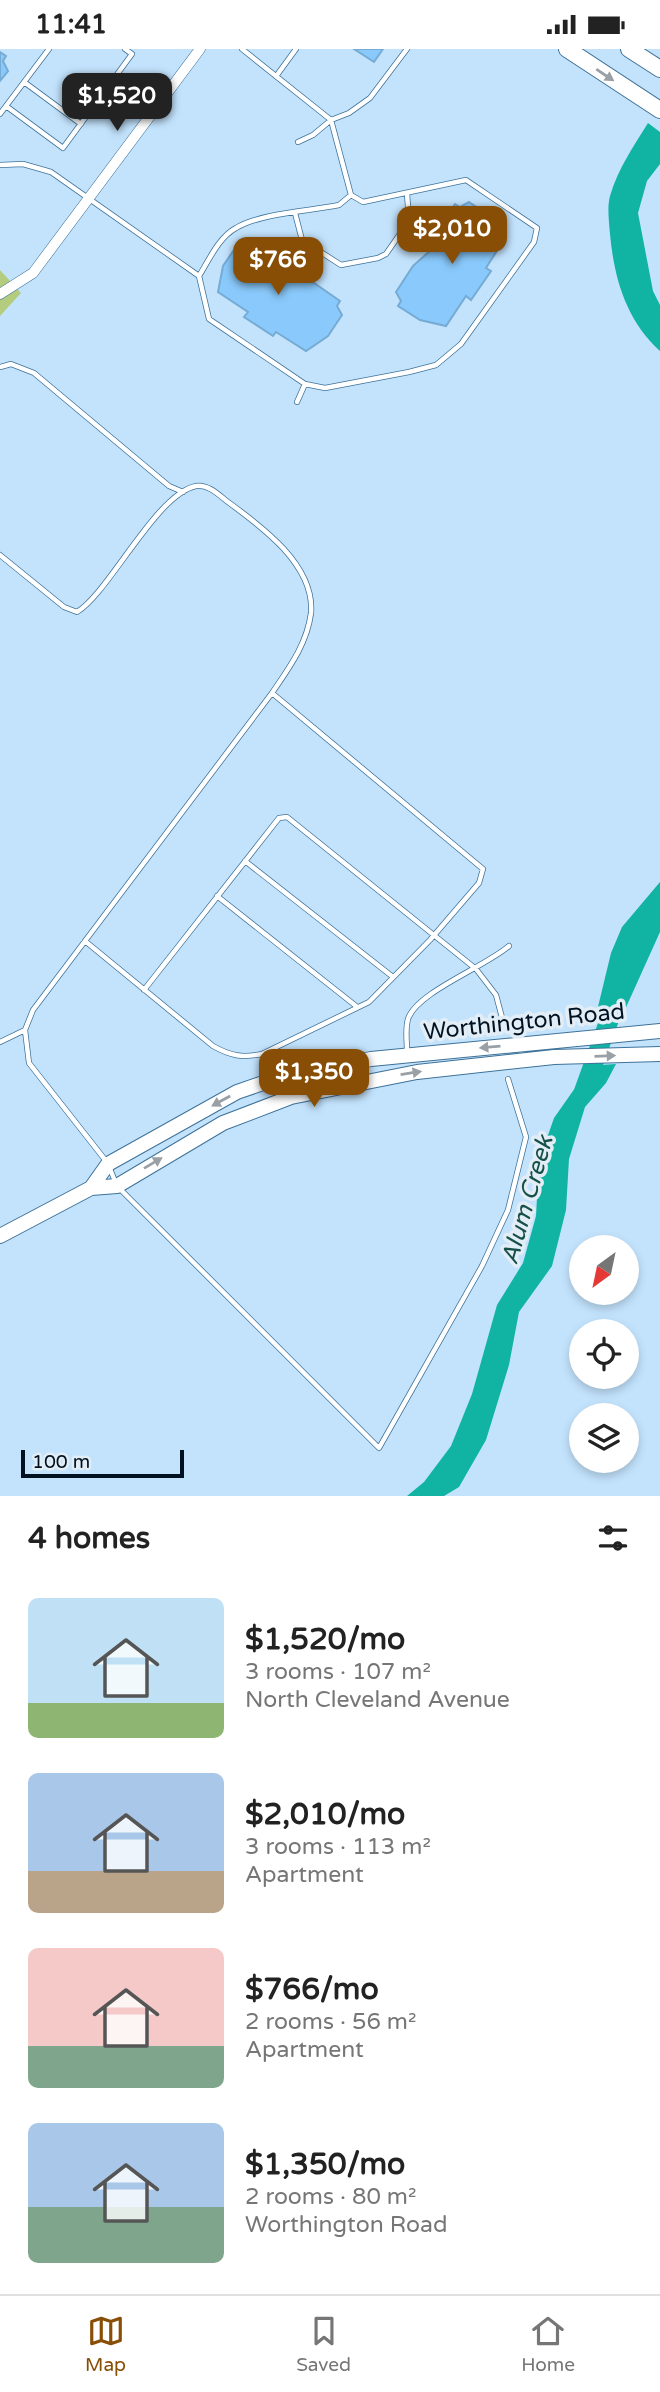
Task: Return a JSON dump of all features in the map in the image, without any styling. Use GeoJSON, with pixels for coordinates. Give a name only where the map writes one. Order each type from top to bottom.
{"type":"FeatureCollection","features":[{"type":"Feature","properties":{"kind":"main road"},"geometry":{"type":"LineString","coordinates":[[567,49],[660,110]]}},
{"type":"Feature","properties":{"kind":"main road"},"geometry":{"type":"LineString","coordinates":[[629,49],[660,69]]}},
{"type":"Feature","properties":{"kind":"main road","name":"Worthington Road"},"geometry":{"type":"LineString","coordinates":[[91,1188],[108,1164],[237,1092],[317,1067],[657,1031]]}},
{"type":"Feature","properties":{"kind":"main road","name":"Worthington Road"},"geometry":{"type":"LineString","coordinates":[[0,1236],[91,1188],[117,1186],[223,1123],[291,1097],[412,1073],[554,1058],[658,1054]]}},
{"type":"Feature","properties":{"kind":"street"},"geometry":{"type":"LineString","coordinates":[[0,294],[33,272],[200,49]]}},
{"type":"Feature","properties":{"kind":"lane"},"geometry":{"type":"LineString","coordinates":[[0,114],[49,49]]}},
{"type":"Feature","properties":{"kind":"lane"},"geometry":{"type":"LineString","coordinates":[[6,106],[63,148],[134,52],[125,49]]}},
{"type":"Feature","properties":{"kind":"lane"},"geometry":{"type":"LineString","coordinates":[[0,165],[23,164],[51,172],[199,276],[209,319],[305,384],[325,388],[436,365],[461,344],[534,242],[537,228],[466,180],[363,202],[351,195],[331,120],[242,49]]}},
{"type":"Feature","properties":{"kind":"lane"},"geometry":{"type":"LineString","coordinates":[[277,75],[296,49]]}},
{"type":"Feature","properties":{"kind":"lane"},"geometry":{"type":"LineString","coordinates":[[298,142],[313,135],[331,120],[349,113],[370,97],[407,49]]}},
{"type":"Feature","properties":{"kind":"lane"},"geometry":{"type":"LineString","coordinates":[[24,82],[81,124]]}},
{"type":"Feature","properties":{"kind":"lane"},"geometry":{"type":"LineString","coordinates":[[295,213],[302,240],[341,265],[386,254],[409,221],[407,193]]}},
{"type":"Feature","properties":{"kind":"lane"},"geometry":{"type":"LineString","coordinates":[[199,276],[215,249],[235,228],[251,222],[340,205],[351,195]]}},
{"type":"Feature","properties":{"kind":"lane"},"geometry":{"type":"LineString","coordinates":[[0,367],[11,364],[33,373],[169,486],[183,492]]}},
{"type":"Feature","properties":{"kind":"lane"},"geometry":{"type":"LineString","coordinates":[[297,402],[305,384]]}},
{"type":"Feature","properties":{"kind":"lane"},"geometry":{"type":"LineString","coordinates":[[0,555],[64,607],[77,613],[88,606],[117,564],[158,516],[183,492],[196,486],[208,488],[271,535],[299,571],[311,611],[302,648],[272,693],[33,1010],[25,1030],[29,1063],[108,1164],[117,1186],[379,1448],[482,1266],[508,1210],[526,1137],[508,1079]]}},
{"type":"Feature","properties":{"kind":"lane"},"geometry":{"type":"LineString","coordinates":[[85,941],[213,1046],[231,1056],[244,1058],[262,1055],[356,1006],[369,1002],[434,935],[479,883],[483,869],[272,693]]}},
{"type":"Feature","properties":{"kind":"lane"},"geometry":{"type":"LineString","coordinates":[[144,990],[279,818],[287,817],[476,969],[496,995],[504,1025]]}},
{"type":"Feature","properties":{"kind":"lane"},"geometry":{"type":"LineString","coordinates":[[245,861],[393,977]]}},
{"type":"Feature","properties":{"kind":"lane"},"geometry":{"type":"LineString","coordinates":[[217,896],[356,1006]]}},
{"type":"Feature","properties":{"kind":"lane"},"geometry":{"type":"LineString","coordinates":[[407,1056],[408,1017],[418,1003],[509,946]]}},
{"type":"Feature","properties":{"kind":"lane"},"geometry":{"type":"LineString","coordinates":[[0,1042],[25,1030]]}},
{"type":"Feature","properties":{"kind":"shaded area"},"geometry":{"type":"Polygon","coordinates":[[[648,123],[660,132],[660,164],[647,181],[638,213],[653,291],[660,305],[660,351],[638,326],[624,297],[615,266],[608,215],[610,196],[617,177],[648,123]]]}},
{"type":"Feature","properties":{"kind":"shaded area"},"geometry":{"type":"Polygon","coordinates":[[[0,270],[21,293],[0,316],[0,270]]]}},
{"type":"Feature","properties":{"kind":"shaded area"},"geometry":{"type":"Polygon","coordinates":[[[660,882],[660,932],[623,1014],[597,1011],[611,953],[622,927],[660,882]]]}},
{"type":"Feature","properties":{"kind":"shaded area"},"geometry":{"type":"Polygon","coordinates":[[[616,1064],[606,1083],[585,1107],[569,1159],[566,1210],[552,1266],[519,1312],[509,1365],[486,1440],[459,1487],[444,1496],[407,1496],[424,1482],[451,1446],[472,1394],[497,1305],[523,1263],[536,1216],[539,1161],[554,1118],[575,1088],[584,1066],[616,1064]]]}},
{"type":"Feature","properties":{"kind":"building"},"geometry":{"type":"Polygon","coordinates":[[[354,49],[383,49],[374,62],[354,49]]]}},
{"type":"Feature","properties":{"kind":"building"},"geometry":{"type":"Polygon","coordinates":[[[0,52],[6,56],[3,61],[8,71],[0,81],[0,52]]]}},
{"type":"Feature","properties":{"kind":"building"},"geometry":{"type":"Polygon","coordinates":[[[469,202],[490,216],[505,238],[486,268],[491,271],[471,300],[466,296],[446,326],[420,320],[398,306],[401,301],[396,292],[413,266],[432,249],[437,230],[455,204],[460,207],[469,202]]]}},
{"type":"Feature","properties":{"kind":"building"},"geometry":{"type":"Polygon","coordinates":[[[252,242],[278,259],[295,278],[314,283],[340,301],[337,306],[342,315],[328,336],[306,351],[276,332],[273,336],[244,317],[248,312],[218,292],[223,266],[238,244],[242,247],[252,242]]]}},
{"type":"Feature","properties":{"kind":"waterway","name":"Alum Creek"},"geometry":{"type":"LineString","coordinates":[[584,1090],[620,990]]}}]}
